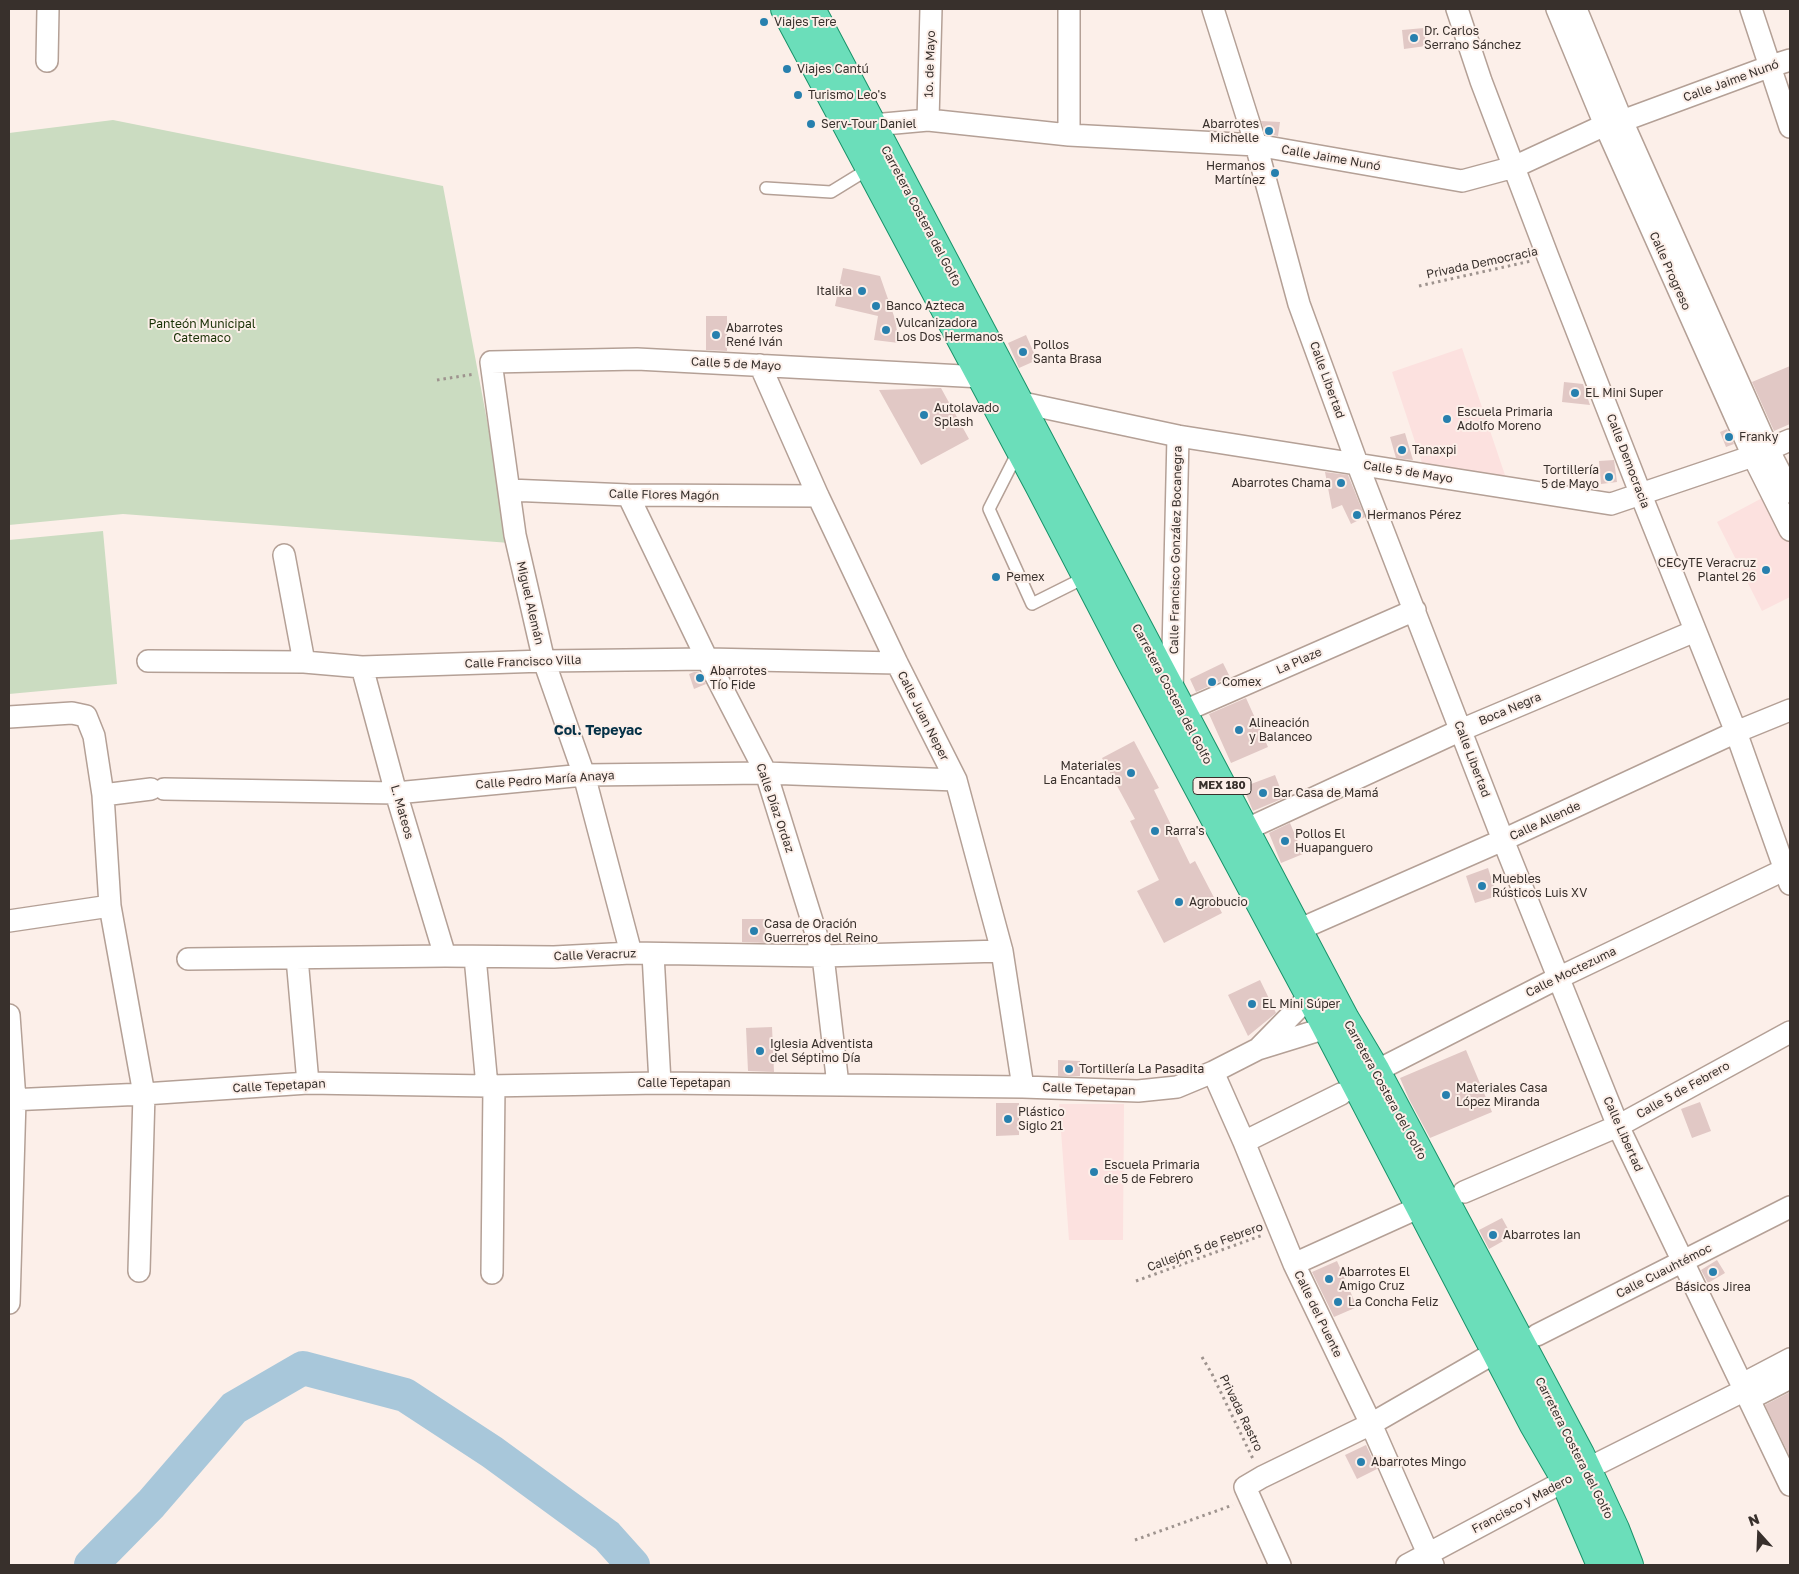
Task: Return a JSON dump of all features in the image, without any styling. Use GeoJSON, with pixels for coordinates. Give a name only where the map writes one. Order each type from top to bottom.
{"type":"FeatureCollection","features":[{"type":"Feature","properties":{"kind":"main road","name":"Carretera Costera del Golfo"},"geometry":{"type":"LineString","coordinates":[[785,9],[864,131],[1018,402],[1029,443]]}},
{"type":"Feature","properties":{"kind":"main road","name":"Carretera Costera del Golfo"},"geometry":{"type":"LineString","coordinates":[[811,9],[864,131],[870,168],[982,377],[1029,443],[1319,991],[1335,1024],[1357,1081],[1398,1138],[1576,1475],[1601,1565]]}},
{"type":"Feature","properties":{"kind":"main road","name":"Carretera Costera del Golfo"},"geometry":{"type":"LineString","coordinates":[[1097,573],[1177,703],[1245,830],[1298,930],[1319,991]]}},
{"type":"Feature","properties":{"kind":"main road","name":"Carretera Costera del Golfo"},"geometry":{"type":"LineString","coordinates":[[1398,1138],[1420,1207],[1496,1352],[1576,1475],[1614,1529],[1629,1565]]}},
{"type":"Feature","properties":{"kind":"street"},"geometry":{"type":"LineString","coordinates":[[47,61],[48,9]]}},
{"type":"Feature","properties":{"kind":"street","name":"1o. de Mayo"},"geometry":{"type":"LineString","coordinates":[[928,120],[931,9]]}},
{"type":"Feature","properties":{"kind":"street"},"geometry":{"type":"LineString","coordinates":[[1068,135],[1069,9]]}},
{"type":"Feature","properties":{"kind":"street","name":"Calle Libertad"},"geometry":{"type":"LineString","coordinates":[[1214,9],[1256,145],[1300,304],[1357,463],[1503,840],[1618,1126],[1790,1486]]}},
{"type":"Feature","properties":{"kind":"street","name":"Calle Democracia"},"geometry":{"type":"LineString","coordinates":[[1457,9],[1481,81],[1548,257],[1736,732],[1788,874]]}},
{"type":"Feature","properties":{"kind":"street","name":"Calle Progreso"},"geometry":{"type":"LineString","coordinates":[[1557,9],[1614,123],[1761,453],[1790,530]]}},
{"type":"Feature","properties":{"kind":"street","name":"Calle Progreso"},"geometry":{"type":"LineString","coordinates":[[1576,9],[1614,123]]}},
{"type":"Feature","properties":{"kind":"street"},"geometry":{"type":"LineString","coordinates":[[1751,9],[1781,63],[1790,127]]}},
{"type":"Feature","properties":{"kind":"street","name":"Calle Jaime Nunó"},"geometry":{"type":"LineString","coordinates":[[864,131],[928,120],[1068,135],[1256,145],[1462,181],[1514,167],[1614,123],[1781,63]]}},
{"type":"Feature","properties":{"kind":"street","name":"Calle 5 de Mayo"},"geometry":{"type":"LineString","coordinates":[[492,367],[637,359],[982,377]]}},
{"type":"Feature","properties":{"kind":"street","name":"Calle Juan Neper"},"geometry":{"type":"LineString","coordinates":[[760,365],[818,496],[897,664],[956,780],[1002,951],[1023,1087]]}},
{"type":"Feature","properties":{"kind":"street","name":"Miguel Alemán"},"geometry":{"type":"LineString","coordinates":[[492,367],[514,535],[544,661],[584,775],[631,953]]}},
{"type":"Feature","properties":{"kind":"street","name":"Calle 5 de Mayo"},"geometry":{"type":"LineString","coordinates":[[1018,402],[1178,436],[1611,504],[1761,453],[1790,440]]}},
{"type":"Feature","properties":{"kind":"street","name":"Calle Francisco González Bocanegra"},"geometry":{"type":"LineString","coordinates":[[1177,703],[1178,436]]}},
{"type":"Feature","properties":{"kind":"street","name":"Calle Progreso"},"geometry":{"type":"LineString","coordinates":[[1761,453],[1790,492]]}},
{"type":"Feature","properties":{"kind":"street","name":"Calle Flores Magón"},"geometry":{"type":"LineString","coordinates":[[509,490],[628,495],[818,496]]}},
{"type":"Feature","properties":{"kind":"street","name":"Calle Díaz Ordaz"},"geometry":{"type":"LineString","coordinates":[[628,495],[707,659],[766,773],[823,956],[838,1085]]}},
{"type":"Feature","properties":{"kind":"street"},"geometry":{"type":"LineString","coordinates":[[284,555],[304,662]]}},
{"type":"Feature","properties":{"kind":"street","name":"La Plaze"},"geometry":{"type":"LineString","coordinates":[[1177,703],[1415,610]]}},
{"type":"Feature","properties":{"kind":"street","name":"Boca Negra"},"geometry":{"type":"LineString","coordinates":[[1245,830],[1461,730],[1695,631]]}},
{"type":"Feature","properties":{"kind":"street","name":"Calle Francisco Villa"},"geometry":{"type":"LineString","coordinates":[[148,661],[304,662],[362,667],[544,661],[707,659],[897,664]]}},
{"type":"Feature","properties":{"kind":"street","name":"L. Mateos"},"geometry":{"type":"LineString","coordinates":[[362,667],[396,792],[445,956]]}},
{"type":"Feature","properties":{"kind":"street","name":"Calle Allende"},"geometry":{"type":"LineString","coordinates":[[1298,930],[1503,840],[1736,732],[1790,710]]}},
{"type":"Feature","properties":{"kind":"street"},"geometry":{"type":"LineString","coordinates":[[9,717],[72,713],[86,716],[94,736],[103,795],[110,906],[144,1094],[139,1271]]}},
{"type":"Feature","properties":{"kind":"street","name":"Calle Pedro María Anaya"},"geometry":{"type":"LineString","coordinates":[[103,795],[158,789],[396,792],[584,775],[766,773],[956,780]]}},
{"type":"Feature","properties":{"kind":"street","name":"Calle Moctezuma"},"geometry":{"type":"LineString","coordinates":[[1244,1142],[1357,1081],[1558,978],[1788,874]]}},
{"type":"Feature","properties":{"kind":"street"},"geometry":{"type":"LineString","coordinates":[[9,921],[110,906]]}},
{"type":"Feature","properties":{"kind":"street","name":"Calle Veracruz"},"geometry":{"type":"LineString","coordinates":[[188,959],[445,956],[475,958],[554,957],[631,953],[823,956],[1002,951]]}},
{"type":"Feature","properties":{"kind":"street"},"geometry":{"type":"LineString","coordinates":[[653,954],[660,1083]]}},
{"type":"Feature","properties":{"kind":"street"},"geometry":{"type":"LineString","coordinates":[[297,958],[308,1083]]}},
{"type":"Feature","properties":{"kind":"street"},"geometry":{"type":"LineString","coordinates":[[475,958],[490,1086],[492,1273]]}},
{"type":"Feature","properties":{"kind":"street"},"geometry":{"type":"LineString","coordinates":[[1258,1050],[1319,991]]}},
{"type":"Feature","properties":{"kind":"street"},"geometry":{"type":"LineString","coordinates":[[9,1014],[12,1100],[9,1303]]}},
{"type":"Feature","properties":{"kind":"street","name":"Calle Tepetapan"},"geometry":{"type":"LineString","coordinates":[[12,1100],[144,1094],[308,1083],[490,1086],[660,1083],[1023,1087],[1138,1091],[1177,1087],[1258,1050],[1335,1024]]}},
{"type":"Feature","properties":{"kind":"street","name":"Calle 5 de Febrero"},"geometry":{"type":"LineString","coordinates":[[1464,1192],[1618,1126],[1790,1032]]}},
{"type":"Feature","properties":{"kind":"street","name":"Calle del Puente"},"geometry":{"type":"LineString","coordinates":[[1213,1072],[1294,1264],[1371,1424],[1430,1560]]}},
{"type":"Feature","properties":{"kind":"street","name":"Calle Cuauhtémoc"},"geometry":{"type":"LineString","coordinates":[[1537,1335],[1790,1206]]}},
{"type":"Feature","properties":{"kind":"street"},"geometry":{"type":"LineString","coordinates":[[1294,1264],[1420,1207]]}},
{"type":"Feature","properties":{"kind":"street"},"geometry":{"type":"LineString","coordinates":[[1280,1565],[1245,1487],[1371,1424],[1496,1352]]}},
{"type":"Feature","properties":{"kind":"street","name":"Francisco y Madero"},"geometry":{"type":"LineString","coordinates":[[1406,1565],[1430,1560],[1576,1475],[1744,1390],[1750,1380],[1790,1359]]}},
{"type":"Feature","properties":{"kind":"street","name":"Francisco y Madero"},"geometry":{"type":"LineString","coordinates":[[1744,1390],[1759,1394],[1790,1378]]}},
{"type":"Feature","properties":{"kind":"lane"},"geometry":{"type":"LineString","coordinates":[[766,188],[831,192],[870,168]]}},
{"type":"Feature","properties":{"kind":"lane"},"geometry":{"type":"LineString","coordinates":[[1029,443],[989,509],[1032,604],[1097,573]]}},
{"type":"Feature","properties":{"kind":"path","name":"Privada Democracia"},"geometry":{"type":"LineString","coordinates":[[1419,286],[1548,257]]}},
{"type":"Feature","properties":{"kind":"path"},"geometry":{"type":"LineString","coordinates":[[437,380],[492,367]]}},
{"type":"Feature","properties":{"kind":"path","name":"Callejón 5 de Febrero"},"geometry":{"type":"LineString","coordinates":[[1136,1281],[1280,1229]]}},
{"type":"Feature","properties":{"kind":"path","name":"Privada Rastro"},"geometry":{"type":"LineString","coordinates":[[1202,1357],[1262,1477]]}},
{"type":"Feature","properties":{"kind":"path"},"geometry":{"type":"LineString","coordinates":[[1135,1540],[1250,1499]]}},
{"type":"Feature","properties":{"kind":"shaded area","name":"Escuela Primaria Adolfo Moreno"},"geometry":{"type":"Polygon","coordinates":[[[1462,348],[1506,478],[1423,466],[1392,372],[1462,348]]]}},
{"type":"Feature","properties":{"kind":"shaded area","name":"CECyTE Veracruz Plantel 26"},"geometry":{"type":"Polygon","coordinates":[[[1766,496],[1790,544],[1790,597],[1762,611],[1717,522],[1766,496]]]}},
{"type":"Feature","properties":{"kind":"shaded area","name":"Escuela Primaria de 5 de Febrero"},"geometry":{"type":"Polygon","coordinates":[[[1059,1104],[1124,1104],[1123,1240],[1069,1240],[1059,1104]]]}},
{"type":"Feature","properties":{"kind":"green space","name":"Panteón Municipal Catemaco"},"geometry":{"type":"Polygon","coordinates":[[[113,120],[443,186],[510,543],[123,514],[9,525],[9,133],[113,120]]]}},
{"type":"Feature","properties":{"kind":"green space"},"geometry":{"type":"Polygon","coordinates":[[[103,531],[117,684],[9,694],[9,540],[103,531]]]}},
{"type":"Feature","properties":{"kind":"building","name":"Dr. Carlos Serrano Sánchez"},"geometry":{"type":"Polygon","coordinates":[[[1424,28],[1426,46],[1404,49],[1402,30],[1424,28]]]}},
{"type":"Feature","properties":{"kind":"building","name":"Abarrotes Michelle"},"geometry":{"type":"Polygon","coordinates":[[[1261,121],[1280,122],[1278,136],[1266,134],[1261,121]]]}},
{"type":"Feature","properties":{"kind":"building","name":"Italika"},"geometry":{"type":"Polygon","coordinates":[[[843,268],[880,276],[895,319],[899,343],[874,340],[878,316],[835,306],[843,268]]]}},
{"type":"Feature","properties":{"kind":"building","name":"Abarrotes René Iván"},"geometry":{"type":"Polygon","coordinates":[[[706,316],[727,316],[727,351],[706,350],[706,316]]]}},
{"type":"Feature","properties":{"kind":"building","name":"Pollos Santa Brasa"},"geometry":{"type":"Polygon","coordinates":[[[1026,335],[1037,360],[1019,368],[1008,343],[1026,335]]]}},
{"type":"Feature","properties":{"kind":"building"},"geometry":{"type":"Polygon","coordinates":[[[1790,366],[1790,424],[1774,431],[1752,382],[1790,366]]]}},
{"type":"Feature","properties":{"kind":"building","name":"EL Mini Super"},"geometry":{"type":"Polygon","coordinates":[[[1564,382],[1583,384],[1590,405],[1562,402],[1564,382]]]}},
{"type":"Feature","properties":{"kind":"building","name":"Autolavado Splash"},"geometry":{"type":"Polygon","coordinates":[[[941,388],[969,439],[921,465],[879,390],[941,388]]]}},
{"type":"Feature","properties":{"kind":"building"},"geometry":{"type":"Polygon","coordinates":[[[1727,429],[1734,444],[1726,447],[1720,432],[1727,429]]]}},
{"type":"Feature","properties":{"kind":"building","name":"Tanaxpi"},"geometry":{"type":"Polygon","coordinates":[[[1405,433],[1413,460],[1396,458],[1390,437],[1405,433]]]}},
{"type":"Feature","properties":{"kind":"building"},"geometry":{"type":"Polygon","coordinates":[[[1614,460],[1617,482],[1601,484],[1599,461],[1614,460]]]}},
{"type":"Feature","properties":{"kind":"building","name":"Abarrotes Chama"},"geometry":{"type":"Polygon","coordinates":[[[1325,472],[1348,475],[1365,517],[1351,524],[1342,505],[1332,509],[1325,472]]]}},
{"type":"Feature","properties":{"kind":"building","name":"Comex"},"geometry":{"type":"Polygon","coordinates":[[[1223,663],[1230,677],[1196,692],[1190,679],[1223,663]]]}},
{"type":"Feature","properties":{"kind":"building"},"geometry":{"type":"Polygon","coordinates":[[[699,672],[706,684],[694,689],[689,674],[699,672]]]}},
{"type":"Feature","properties":{"kind":"building","name":"Alineación y Balanceo"},"geometry":{"type":"Polygon","coordinates":[[[1246,698],[1268,747],[1231,763],[1209,714],[1246,698]]]}},
{"type":"Feature","properties":{"kind":"building"},"geometry":{"type":"Polygon","coordinates":[[[1134,741],[1159,788],[1154,790],[1190,864],[1195,861],[1222,913],[1164,943],[1137,891],[1159,880],[1130,821],[1135,819],[1102,758],[1134,741]]]}},
{"type":"Feature","properties":{"kind":"building","name":"Bar Casa de Mamá"},"geometry":{"type":"Polygon","coordinates":[[[1275,775],[1284,798],[1253,811],[1243,787],[1275,775]]]}},
{"type":"Feature","properties":{"kind":"building","name":"Pollos El Huapanguero"},"geometry":{"type":"Polygon","coordinates":[[[1290,823],[1303,854],[1281,863],[1269,833],[1290,823]]]}},
{"type":"Feature","properties":{"kind":"building","name":"Muebles Rústicos Luis XV"},"geometry":{"type":"Polygon","coordinates":[[[1488,868],[1497,896],[1475,903],[1466,876],[1488,868]]]}},
{"type":"Feature","properties":{"kind":"building","name":"Casa de Oración Guerreros del Reino"},"geometry":{"type":"Polygon","coordinates":[[[742,919],[765,919],[766,943],[742,942],[742,919]]]}},
{"type":"Feature","properties":{"kind":"building","name":"EL Mini Súper"},"geometry":{"type":"Polygon","coordinates":[[[1260,980],[1276,1013],[1248,1036],[1228,995],[1260,980]]]}},
{"type":"Feature","properties":{"kind":"building","name":"Iglesia Adventista del Séptimo Día"},"geometry":{"type":"Polygon","coordinates":[[[772,1027],[774,1072],[748,1071],[746,1028],[772,1027]]]}},
{"type":"Feature","properties":{"kind":"building","name":"Materiales Casa López Miranda"},"geometry":{"type":"Polygon","coordinates":[[[1466,1050],[1492,1112],[1430,1138],[1400,1078],[1466,1050]]]}},
{"type":"Feature","properties":{"kind":"building","name":"Tortillería La Pasadita"},"geometry":{"type":"Polygon","coordinates":[[[1058,1060],[1080,1061],[1080,1076],[1058,1076],[1058,1060]]]}},
{"type":"Feature","properties":{"kind":"building"},"geometry":{"type":"Polygon","coordinates":[[[1700,1102],[1711,1131],[1692,1138],[1681,1109],[1700,1102]]]}},
{"type":"Feature","properties":{"kind":"building","name":"Plástico Siglo 21"},"geometry":{"type":"Polygon","coordinates":[[[996,1103],[1019,1103],[1019,1135],[996,1136],[996,1103]]]}},
{"type":"Feature","properties":{"kind":"building","name":"Abarrotes Ian"},"geometry":{"type":"Polygon","coordinates":[[[1502,1218],[1512,1236],[1489,1249],[1479,1230],[1502,1218]]]}},
{"type":"Feature","properties":{"kind":"building","name":"Básicos Jirea"},"geometry":{"type":"Polygon","coordinates":[[[1717,1260],[1725,1273],[1708,1283],[1701,1270],[1717,1260]]]}},
{"type":"Feature","properties":{"kind":"building"},"geometry":{"type":"Polygon","coordinates":[[[1337,1261],[1357,1307],[1334,1317],[1312,1272],[1337,1261]]]}},
{"type":"Feature","properties":{"kind":"building"},"geometry":{"type":"Polygon","coordinates":[[[1790,1392],[1790,1457],[1765,1405],[1790,1392]]]}},
{"type":"Feature","properties":{"kind":"building","name":"Abarrotes Mingo"},"geometry":{"type":"Polygon","coordinates":[[[1366,1445],[1377,1469],[1357,1479],[1345,1455],[1366,1445]]]}},
{"type":"Feature","properties":{"kind":"waterway"},"geometry":{"type":"LineString","coordinates":[[91,1565],[151,1504],[234,1408],[303,1368],[405,1395],[492,1452],[607,1536],[633,1565]]}},
{"type":"Feature","properties":{"kind":"place","name":"Viajes Tere"},"geometry":{"type":"Point","coordinates":[764,22]}},
{"type":"Feature","properties":{"kind":"place","name":"Dr. Carlos Serrano Sánchez"},"geometry":{"type":"Point","coordinates":[1414,38]}},
{"type":"Feature","properties":{"kind":"place","name":"Viajes Cantú"},"geometry":{"type":"Point","coordinates":[787,69]}},
{"type":"Feature","properties":{"kind":"place","name":"Turismo Leo's"},"geometry":{"type":"Point","coordinates":[798,95]}},
{"type":"Feature","properties":{"kind":"place","name":"Serv-Tour Daniel"},"geometry":{"type":"Point","coordinates":[811,124]}},
{"type":"Feature","properties":{"kind":"place","name":"Abarrotes Michelle"},"geometry":{"type":"Point","coordinates":[1269,131]}},
{"type":"Feature","properties":{"kind":"place","name":"Hermanos Martínez"},"geometry":{"type":"Point","coordinates":[1275,173]}},
{"type":"Feature","properties":{"kind":"place","name":"Italika"},"geometry":{"type":"Point","coordinates":[862,291]}},
{"type":"Feature","properties":{"kind":"place","name":"Banco Azteca"},"geometry":{"type":"Point","coordinates":[876,306]}},
{"type":"Feature","properties":{"kind":"place","name":"Vulcanizadora Los Dos Hermanos"},"geometry":{"type":"Point","coordinates":[886,330]}},
{"type":"Feature","properties":{"kind":"place","name":"Abarrotes René Iván"},"geometry":{"type":"Point","coordinates":[716,335]}},
{"type":"Feature","properties":{"kind":"place","name":"Pollos Santa Brasa"},"geometry":{"type":"Point","coordinates":[1023,352]}},
{"type":"Feature","properties":{"kind":"place","name":"EL Mini Super"},"geometry":{"type":"Point","coordinates":[1575,393]}},
{"type":"Feature","properties":{"kind":"place","name":"Autolavado Splash"},"geometry":{"type":"Point","coordinates":[924,415]}},
{"type":"Feature","properties":{"kind":"place","name":"Escuela Primaria Adolfo Moreno"},"geometry":{"type":"Point","coordinates":[1447,419]}},
{"type":"Feature","properties":{"kind":"place","name":"Franky"},"geometry":{"type":"Point","coordinates":[1729,437]}},
{"type":"Feature","properties":{"kind":"place","name":"Tanaxpi"},"geometry":{"type":"Point","coordinates":[1402,450]}},
{"type":"Feature","properties":{"kind":"place","name":"Tortillería 5 de Mayo"},"geometry":{"type":"Point","coordinates":[1609,477]}},
{"type":"Feature","properties":{"kind":"place","name":"Abarrotes Chama"},"geometry":{"type":"Point","coordinates":[1341,483]}},
{"type":"Feature","properties":{"kind":"place","name":"Hermanos Pérez"},"geometry":{"type":"Point","coordinates":[1357,515]}},
{"type":"Feature","properties":{"kind":"place","name":"CECyTE Veracruz Plantel 26"},"geometry":{"type":"Point","coordinates":[1766,570]}},
{"type":"Feature","properties":{"kind":"place","name":"Pemex"},"geometry":{"type":"Point","coordinates":[996,577]}},
{"type":"Feature","properties":{"kind":"place","name":"Abarrotes Tío Fide"},"geometry":{"type":"Point","coordinates":[700,678]}},
{"type":"Feature","properties":{"kind":"place","name":"Comex"},"geometry":{"type":"Point","coordinates":[1212,682]}},
{"type":"Feature","properties":{"kind":"place","name":"Alineación y Balanceo"},"geometry":{"type":"Point","coordinates":[1239,730]}},
{"type":"Feature","properties":{"kind":"place","name":"Materiales La Encantada"},"geometry":{"type":"Point","coordinates":[1131,773]}},
{"type":"Feature","properties":{"kind":"place","name":"Bar Casa de Mamá"},"geometry":{"type":"Point","coordinates":[1263,793]}},
{"type":"Feature","properties":{"kind":"place","name":"Rarra's"},"geometry":{"type":"Point","coordinates":[1155,831]}},
{"type":"Feature","properties":{"kind":"place","name":"Pollos El Huapanguero"},"geometry":{"type":"Point","coordinates":[1285,841]}},
{"type":"Feature","properties":{"kind":"place","name":"Muebles Rústicos Luis XV"},"geometry":{"type":"Point","coordinates":[1482,886]}},
{"type":"Feature","properties":{"kind":"place","name":"Agrobucio"},"geometry":{"type":"Point","coordinates":[1179,902]}},
{"type":"Feature","properties":{"kind":"place","name":"Casa de Oración Guerreros del Reino"},"geometry":{"type":"Point","coordinates":[754,931]}},
{"type":"Feature","properties":{"kind":"place","name":"EL Mini Súper"},"geometry":{"type":"Point","coordinates":[1252,1004]}},
{"type":"Feature","properties":{"kind":"place","name":"Iglesia Adventista del Séptimo Día"},"geometry":{"type":"Point","coordinates":[760,1051]}},
{"type":"Feature","properties":{"kind":"place","name":"Tortillería La Pasadita"},"geometry":{"type":"Point","coordinates":[1069,1069]}},
{"type":"Feature","properties":{"kind":"place","name":"Materiales Casa López Miranda"},"geometry":{"type":"Point","coordinates":[1446,1095]}},
{"type":"Feature","properties":{"kind":"place","name":"Plástico Siglo 21"},"geometry":{"type":"Point","coordinates":[1008,1119]}},
{"type":"Feature","properties":{"kind":"place","name":"Escuela Primaria de 5 de Febrero"},"geometry":{"type":"Point","coordinates":[1094,1172]}},
{"type":"Feature","properties":{"kind":"place","name":"Abarrotes Ian"},"geometry":{"type":"Point","coordinates":[1493,1235]}},
{"type":"Feature","properties":{"kind":"place","name":"Básicos Jirea"},"geometry":{"type":"Point","coordinates":[1713,1272]}},
{"type":"Feature","properties":{"kind":"place","name":"Abarrotes El Amigo Cruz"},"geometry":{"type":"Point","coordinates":[1329,1279]}},
{"type":"Feature","properties":{"kind":"place","name":"La Concha Feliz"},"geometry":{"type":"Point","coordinates":[1338,1302]}},
{"type":"Feature","properties":{"kind":"place","name":"Abarrotes Mingo"},"geometry":{"type":"Point","coordinates":[1361,1462]}},
{"type":"Feature","properties":{"kind":"district","name":"Col. Tepeyac"},"geometry":{"type":"Point","coordinates":[598,731]}}]}
